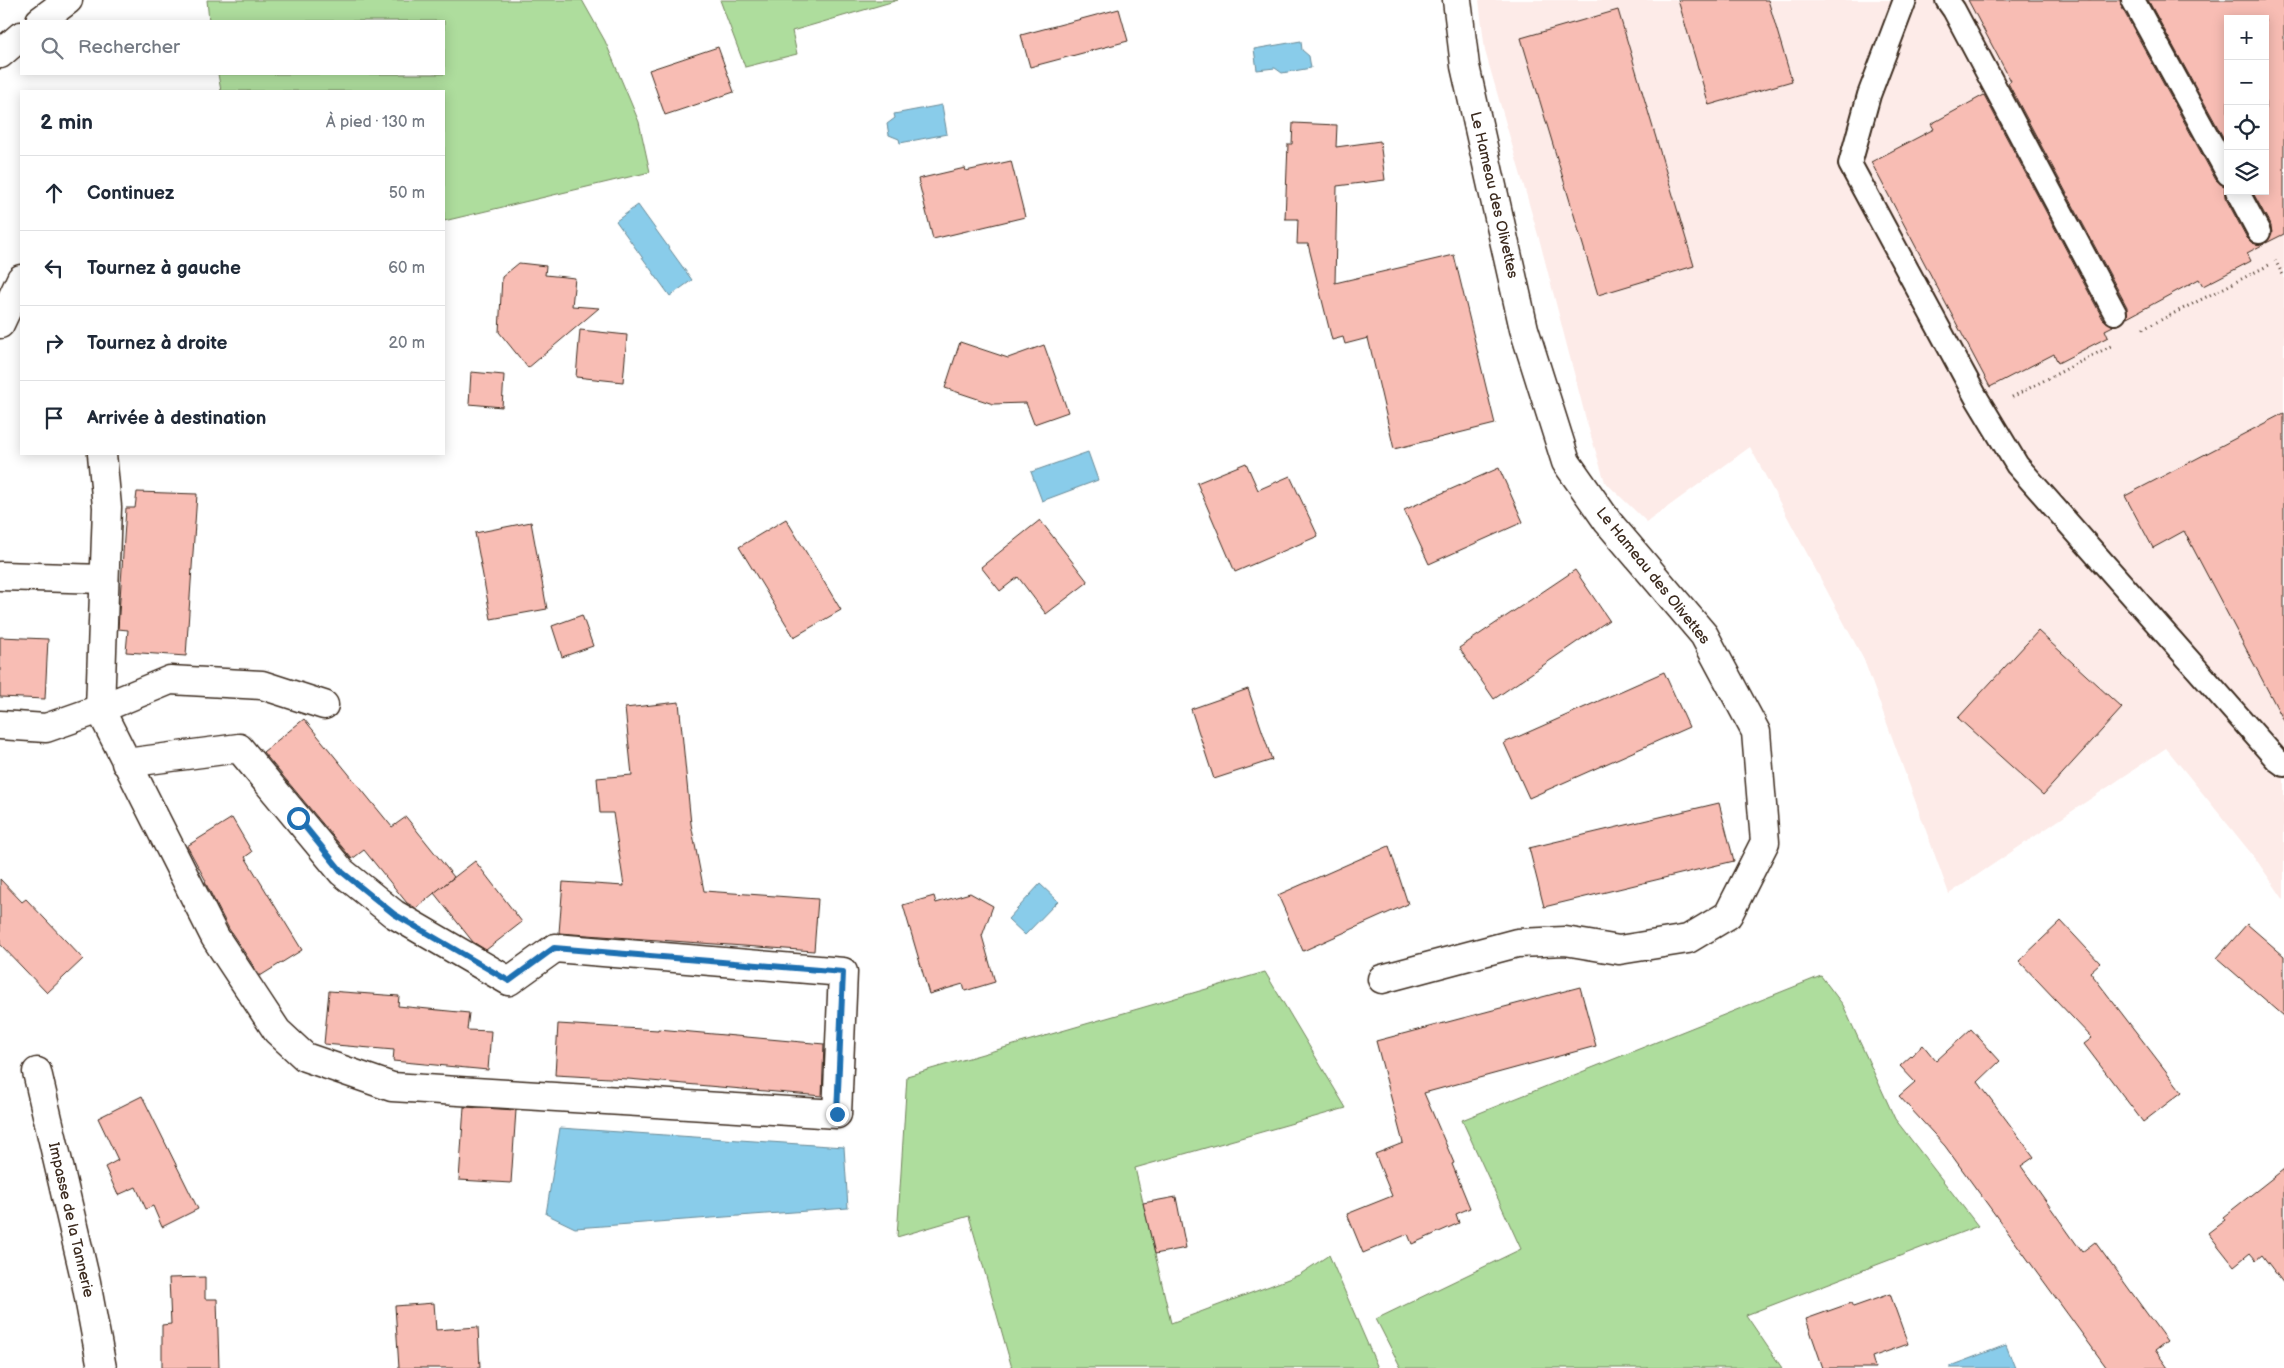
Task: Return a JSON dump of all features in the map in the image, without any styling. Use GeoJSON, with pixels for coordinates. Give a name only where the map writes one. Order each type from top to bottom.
{"type":"FeatureCollection","features":[{"type":"Feature","properties":{"kind":"street"},"geometry":{"type":"LineString","coordinates":[[41,20],[68,0]]}},
{"type":"Feature","properties":{"kind":"street","name":"Le Hameau des Olivettes"},"geometry":{"type":"LineString","coordinates":[[1382,980],[1517,943],[1565,941],[1619,950],[1688,939],[1728,915],[1765,842],[1756,732],[1704,635],[1608,522],[1566,462],[1524,329],[1465,66],[1457,0]]}},
{"type":"Feature","properties":{"kind":"street"},"geometry":{"type":"LineString","coordinates":[[0,54],[20,37]]}},
{"type":"Feature","properties":{"kind":"street"},"geometry":{"type":"LineString","coordinates":[[0,324],[20,282]]}},
{"type":"Feature","properties":{"kind":"street"},"geometry":{"type":"LineString","coordinates":[[102,455],[107,507],[100,709],[126,763],[215,937],[277,1031],[306,1057],[392,1087],[837,1114],[843,972],[554,948],[509,981],[394,914],[342,872],[239,748],[126,763]]}},
{"type":"Feature","properties":{"kind":"street"},"geometry":{"type":"LineString","coordinates":[[0,576],[104,580]]}},
{"type":"Feature","properties":{"kind":"street"},"geometry":{"type":"LineString","coordinates":[[0,725],[46,728],[100,709],[170,680],[262,685],[324,705]]}},
{"type":"Feature","properties":{"kind":"street","name":"Impasse de la Tannerie"},"geometry":{"type":"LineString","coordinates":[[37,1072],[86,1282],[102,1368]]}},
{"type":"Feature","properties":{"kind":"lane"},"geometry":{"type":"LineString","coordinates":[[1905,0],[1869,95],[1850,164],[1976,397],[2017,465],[2277,760],[2284,765]]}},
{"type":"Feature","properties":{"kind":"lane"},"geometry":{"type":"LineString","coordinates":[[1946,0],[1954,10],[2114,313]]}},
{"type":"Feature","properties":{"kind":"lane"},"geometry":{"type":"LineString","coordinates":[[2133,0],[2224,167]]}},
{"type":"Feature","properties":{"kind":"lane"},"geometry":{"type":"LineString","coordinates":[[2239,195],[2259,232]]}},
{"type":"Feature","properties":{"kind":"shaded area"},"geometry":{"type":"Polygon","coordinates":[[[1479,0],[2284,0],[2284,900],[2255,858],[2166,748],[1949,894],[1864,660],[1750,447],[1647,522],[1605,482],[1587,423],[1540,242],[1485,51],[1479,0]]]}},
{"type":"Feature","properties":{"kind":"green space"},"geometry":{"type":"Polygon","coordinates":[[[207,0],[582,0],[605,41],[639,122],[650,172],[445,221],[445,90],[221,90],[218,75],[445,75],[445,20],[209,20],[207,0]]]}},
{"type":"Feature","properties":{"kind":"green space"},"geometry":{"type":"Polygon","coordinates":[[[720,0],[898,0],[792,31],[797,54],[745,67],[720,0]]]}},
{"type":"Feature","properties":{"kind":"green space"},"geometry":{"type":"Polygon","coordinates":[[[1265,972],[1346,1108],[1135,1168],[1171,1323],[1299,1275],[1329,1255],[1378,1368],[1012,1368],[969,1216],[897,1237],[907,1076],[1265,972]]]}},
{"type":"Feature","properties":{"kind":"green space"},"geometry":{"type":"Polygon","coordinates":[[[1821,976],[1843,1005],[1895,1119],[1978,1226],[1746,1315],[1782,1368],[1401,1368],[1376,1319],[1521,1249],[1462,1120],[1821,976]]]}},
{"type":"Feature","properties":{"kind":"water"},"geometry":{"type":"Polygon","coordinates":[[[1301,41],[1302,50],[1309,56],[1311,68],[1282,73],[1275,68],[1257,70],[1254,49],[1301,41]]]}},
{"type":"Feature","properties":{"kind":"water"},"geometry":{"type":"Polygon","coordinates":[[[942,105],[947,134],[900,143],[899,139],[889,135],[887,124],[895,118],[894,114],[942,105]]]}},
{"type":"Feature","properties":{"kind":"water"},"geometry":{"type":"Polygon","coordinates":[[[638,205],[692,280],[670,296],[616,221],[638,205]]]}},
{"type":"Feature","properties":{"kind":"water"},"geometry":{"type":"Polygon","coordinates":[[[1088,452],[1098,480],[1042,501],[1031,472],[1088,452]]]}},
{"type":"Feature","properties":{"kind":"water"},"geometry":{"type":"Polygon","coordinates":[[[1040,884],[1058,901],[1025,935],[1008,919],[1040,884]]]}},
{"type":"Feature","properties":{"kind":"water"},"geometry":{"type":"Polygon","coordinates":[[[560,1128],[844,1147],[848,1208],[575,1228],[546,1214],[560,1128]]]}},
{"type":"Feature","properties":{"kind":"water"},"geometry":{"type":"Polygon","coordinates":[[[2006,1345],[2015,1368],[1950,1368],[1950,1366],[2006,1345]]]}},
{"type":"Feature","properties":{"kind":"building"},"geometry":{"type":"Polygon","coordinates":[[[1678,0],[1768,0],[1792,81],[1709,105],[1678,0]]]}},
{"type":"Feature","properties":{"kind":"building"},"geometry":{"type":"Polygon","coordinates":[[[1968,0],[2120,0],[2121,6],[2216,180],[2224,185],[2224,195],[2247,238],[2253,243],[2264,244],[2247,253],[2251,261],[2203,286],[2199,279],[2127,318],[2127,307],[2008,83],[2011,81],[1968,0]]]}},
{"type":"Feature","properties":{"kind":"building"},"geometry":{"type":"Polygon","coordinates":[[[2148,0],[2284,0],[2284,234],[2266,243],[2272,233],[2271,226],[2254,195],[2269,195],[2269,15],[2224,15],[2224,139],[2148,0]]]}},
{"type":"Feature","properties":{"kind":"building"},"geometry":{"type":"Polygon","coordinates":[[[1119,9],[1128,41],[1030,67],[1021,35],[1119,9]]]}},
{"type":"Feature","properties":{"kind":"building"},"geometry":{"type":"Polygon","coordinates":[[[1618,10],[1694,266],[1598,295],[1521,38],[1618,10]]]}},
{"type":"Feature","properties":{"kind":"building"},"geometry":{"type":"Polygon","coordinates":[[[718,47],[734,92],[665,115],[649,70],[718,47]]]}},
{"type":"Feature","properties":{"kind":"building"},"geometry":{"type":"Polygon","coordinates":[[[1984,95],[2103,319],[2113,326],[2105,330],[2108,337],[2058,363],[2054,354],[1990,387],[1871,162],[1934,129],[1931,124],[1984,95]]]}},
{"type":"Feature","properties":{"kind":"building"},"geometry":{"type":"Polygon","coordinates":[[[1293,123],[1337,125],[1336,147],[1380,141],[1385,180],[1337,186],[1335,283],[1454,255],[1495,424],[1394,449],[1368,338],[1345,344],[1343,337],[1332,340],[1308,244],[1297,244],[1298,219],[1285,219],[1288,144],[1292,144],[1293,123]]]}},
{"type":"Feature","properties":{"kind":"building"},"geometry":{"type":"Polygon","coordinates":[[[1011,161],[1025,217],[933,239],[918,179],[965,168],[966,171],[1011,161]]]}},
{"type":"Feature","properties":{"kind":"building"},"geometry":{"type":"Polygon","coordinates":[[[519,263],[546,266],[545,275],[575,278],[572,306],[599,308],[528,368],[499,332],[502,277],[519,263]]]}},
{"type":"Feature","properties":{"kind":"building"},"geometry":{"type":"Polygon","coordinates":[[[580,330],[627,335],[623,382],[576,377],[580,330]]]}},
{"type":"Feature","properties":{"kind":"building"},"geometry":{"type":"Polygon","coordinates":[[[960,342],[1008,358],[1044,345],[1068,412],[1034,424],[1026,403],[993,404],[945,388],[960,342]]]}},
{"type":"Feature","properties":{"kind":"building"},"geometry":{"type":"Polygon","coordinates":[[[471,372],[504,375],[502,407],[469,404],[471,372]]]}},
{"type":"Feature","properties":{"kind":"building"},"geometry":{"type":"Polygon","coordinates":[[[2284,413],[2284,721],[2184,531],[2153,548],[2125,496],[2284,413]]]}},
{"type":"Feature","properties":{"kind":"building"},"geometry":{"type":"Polygon","coordinates":[[[1246,463],[1258,490],[1290,476],[1318,536],[1235,572],[1197,483],[1246,463]]]}},
{"type":"Feature","properties":{"kind":"building"},"geometry":{"type":"Polygon","coordinates":[[[1499,468],[1523,522],[1429,564],[1404,510],[1499,468]]]}},
{"type":"Feature","properties":{"kind":"building"},"geometry":{"type":"Polygon","coordinates":[[[137,492],[197,494],[186,656],[126,652],[128,630],[118,629],[126,508],[135,508],[137,492]]]}},
{"type":"Feature","properties":{"kind":"building"},"geometry":{"type":"Polygon","coordinates":[[[786,519],[841,610],[794,637],[739,547],[786,519]]]}},
{"type":"Feature","properties":{"kind":"building"},"geometry":{"type":"Polygon","coordinates":[[[1040,520],[1088,582],[1046,614],[1018,577],[1000,591],[981,567],[1040,520]]]}},
{"type":"Feature","properties":{"kind":"building"},"geometry":{"type":"Polygon","coordinates":[[[531,522],[547,609],[491,619],[475,533],[531,522]]]}},
{"type":"Feature","properties":{"kind":"building"},"geometry":{"type":"Polygon","coordinates":[[[1575,570],[1609,620],[1494,699],[1459,648],[1575,570]]]}},
{"type":"Feature","properties":{"kind":"building"},"geometry":{"type":"Polygon","coordinates":[[[582,615],[593,646],[562,657],[552,626],[582,615]]]}},
{"type":"Feature","properties":{"kind":"building"},"geometry":{"type":"Polygon","coordinates":[[[2038,631],[2122,708],[2043,795],[1958,718],[2038,631]]]}},
{"type":"Feature","properties":{"kind":"building"},"geometry":{"type":"Polygon","coordinates":[[[0,637],[48,639],[45,699],[0,697],[0,637]]]}},
{"type":"Feature","properties":{"kind":"building"},"geometry":{"type":"Polygon","coordinates":[[[1664,672],[1689,727],[1529,798],[1504,743],[1664,672]]]}},
{"type":"Feature","properties":{"kind":"building"},"geometry":{"type":"Polygon","coordinates":[[[1248,689],[1272,760],[1214,779],[1191,709],[1248,689]]]}},
{"type":"Feature","properties":{"kind":"building"},"geometry":{"type":"Polygon","coordinates":[[[679,702],[691,824],[704,891],[818,899],[814,951],[559,933],[563,882],[624,886],[613,813],[600,813],[597,778],[632,775],[625,708],[679,702]]]}},
{"type":"Feature","properties":{"kind":"building"},"geometry":{"type":"Polygon","coordinates":[[[304,719],[392,827],[406,817],[454,877],[416,908],[407,903],[364,850],[352,859],[263,752],[304,719]]]}},
{"type":"Feature","properties":{"kind":"building"},"geometry":{"type":"Polygon","coordinates":[[[1719,803],[1734,861],[1544,907],[1529,848],[1719,803]]]}},
{"type":"Feature","properties":{"kind":"building"},"geometry":{"type":"Polygon","coordinates":[[[232,818],[252,852],[245,857],[302,950],[260,976],[229,929],[187,846],[232,818]]]}},
{"type":"Feature","properties":{"kind":"building"},"geometry":{"type":"Polygon","coordinates":[[[1389,846],[1408,904],[1303,951],[1278,895],[1389,846]]]}},
{"type":"Feature","properties":{"kind":"building"},"geometry":{"type":"Polygon","coordinates":[[[475,861],[522,922],[486,950],[473,942],[434,893],[475,861]]]}},
{"type":"Feature","properties":{"kind":"building"},"geometry":{"type":"Polygon","coordinates":[[[0,879],[22,902],[26,899],[83,959],[47,993],[0,944],[0,879]]]}},
{"type":"Feature","properties":{"kind":"building"},"geometry":{"type":"Polygon","coordinates":[[[970,893],[993,906],[982,936],[995,982],[965,991],[963,984],[929,994],[903,905],[934,896],[936,903],[970,893]]]}},
{"type":"Feature","properties":{"kind":"building"},"geometry":{"type":"Polygon","coordinates":[[[2061,921],[2100,963],[2090,972],[2182,1092],[2143,1122],[2084,1044],[2092,1038],[2019,961],[2061,921]]]}},
{"type":"Feature","properties":{"kind":"building"},"geometry":{"type":"Polygon","coordinates":[[[2247,924],[2284,956],[2284,1016],[2217,958],[2247,924]]]}},
{"type":"Feature","properties":{"kind":"building"},"geometry":{"type":"Polygon","coordinates":[[[1580,987],[1596,1046],[1424,1093],[1454,1163],[1452,1164],[1470,1208],[1456,1214],[1459,1223],[1412,1244],[1408,1234],[1363,1253],[1347,1214],[1392,1196],[1375,1154],[1403,1143],[1376,1041],[1580,987]]]}},
{"type":"Feature","properties":{"kind":"building"},"geometry":{"type":"Polygon","coordinates":[[[329,991],[399,996],[398,1006],[469,1013],[467,1030],[491,1031],[488,1070],[393,1061],[394,1050],[324,1044],[329,991]]]}},
{"type":"Feature","properties":{"kind":"building"},"geometry":{"type":"Polygon","coordinates":[[[558,1024],[658,1029],[824,1044],[822,1096],[628,1079],[555,1075],[558,1024]]]}},
{"type":"Feature","properties":{"kind":"building"},"geometry":{"type":"Polygon","coordinates":[[[1971,1029],[2000,1061],[1978,1082],[2034,1157],[2021,1166],[2082,1252],[2095,1242],[2167,1341],[2155,1350],[2168,1368],[2107,1368],[1945,1146],[1899,1096],[1915,1082],[1900,1066],[1923,1045],[1936,1061],[1971,1029]]]}},
{"type":"Feature","properties":{"kind":"building"},"geometry":{"type":"Polygon","coordinates":[[[142,1096],[198,1209],[162,1227],[153,1206],[146,1209],[136,1187],[118,1195],[105,1167],[118,1160],[98,1118],[142,1096]]]}},
{"type":"Feature","properties":{"kind":"building"},"geometry":{"type":"Polygon","coordinates":[[[464,1107],[516,1110],[511,1183],[459,1180],[464,1107]]]}},
{"type":"Feature","properties":{"kind":"building"},"geometry":{"type":"Polygon","coordinates":[[[2284,1169],[2284,1284],[2262,1255],[2256,1260],[2250,1253],[2234,1266],[2208,1233],[2225,1220],[2223,1217],[2284,1169]]]}},
{"type":"Feature","properties":{"kind":"building"},"geometry":{"type":"Polygon","coordinates":[[[1176,1197],[1186,1248],[1155,1254],[1143,1203],[1176,1197]]]}},
{"type":"Feature","properties":{"kind":"building"},"geometry":{"type":"Polygon","coordinates":[[[205,1277],[205,1299],[217,1299],[219,1368],[162,1368],[162,1325],[171,1324],[169,1278],[205,1277]]]}},
{"type":"Feature","properties":{"kind":"building"},"geometry":{"type":"Polygon","coordinates":[[[1890,1294],[1908,1344],[1872,1357],[1875,1368],[1823,1368],[1806,1319],[1851,1303],[1853,1307],[1890,1294]]]}},
{"type":"Feature","properties":{"kind":"building"},"geometry":{"type":"Polygon","coordinates":[[[434,1303],[436,1330],[478,1327],[480,1368],[399,1368],[395,1306],[434,1303]]]}},
{"type":"Feature","properties":{"kind":"route"},"geometry":{"type":"LineString","coordinates":[[298,818],[342,872],[394,914],[509,981],[554,948],[843,972],[837,1114]]}}]}
